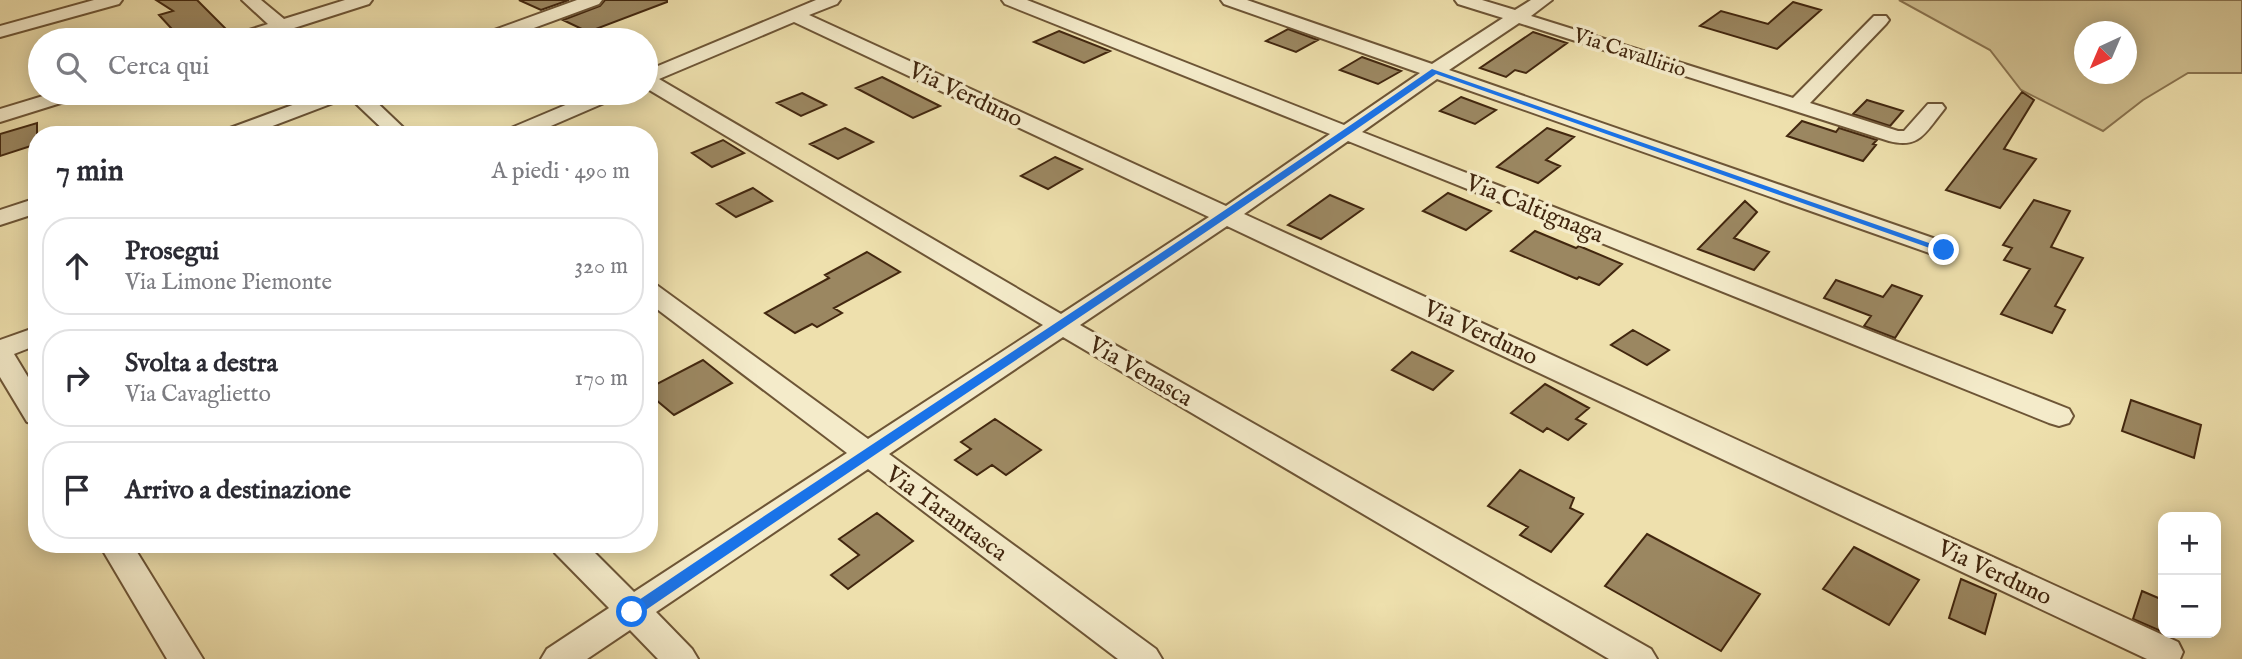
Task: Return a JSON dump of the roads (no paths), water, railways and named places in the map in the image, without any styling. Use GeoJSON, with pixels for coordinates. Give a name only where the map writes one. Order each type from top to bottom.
{"type":"FeatureCollection","features":[{"type":"Feature","properties":{"kind":"street"},"geometry":{"type":"LineString","coordinates":[[0,32],[113,0]]}},
{"type":"Feature","properties":{"kind":"street"},"geometry":{"type":"LineString","coordinates":[[251,0],[283,28]]}},
{"type":"Feature","properties":{"kind":"street"},"geometry":{"type":"LineString","coordinates":[[275,28],[363,0]]}},
{"type":"Feature","properties":{"kind":"street"},"geometry":{"type":"LineString","coordinates":[[517,28],[593,0]]}},
{"type":"Feature","properties":{"kind":"street"},"geometry":{"type":"LineString","coordinates":[[658,74],[831,0]]}},
{"type":"Feature","properties":{"kind":"street","name":"Via Caltignaga"},"geometry":{"type":"LineString","coordinates":[[1011,0],[2059,416]]}},
{"type":"Feature","properties":{"kind":"street"},"geometry":{"type":"LineString","coordinates":[[1230,0],[1944,250]]}},
{"type":"Feature","properties":{"kind":"street","name":"Via Cavallirio"},"geometry":{"type":"LineString","coordinates":[[1464,0],[1896,137],[1910,138],[1935,108]]}},
{"type":"Feature","properties":{"kind":"street"},"geometry":{"type":"LineString","coordinates":[[559,659],[1228,215],[1435,71],[1543,0]]}},
{"type":"Feature","properties":{"kind":"street","name":"Via Verduno"},"geometry":{"type":"LineString","coordinates":[[794,15],[2166,652]]}},
{"type":"Feature","properties":{"kind":"street"},"geometry":{"type":"LineString","coordinates":[[1797,105],[1880,20]]}},
{"type":"Feature","properties":{"kind":"street","name":"Via Venasca"},"geometry":{"type":"LineString","coordinates":[[658,86],[1061,325],[1639,659]]}},
{"type":"Feature","properties":{"kind":"street"},"geometry":{"type":"LineString","coordinates":[[0,116],[35,105]]}},
{"type":"Feature","properties":{"kind":"street"},"geometry":{"type":"LineString","coordinates":[[253,126],[310,105]]}},
{"type":"Feature","properties":{"kind":"street"},"geometry":{"type":"LineString","coordinates":[[369,105],[391,126]]}},
{"type":"Feature","properties":{"kind":"street"},"geometry":{"type":"LineString","coordinates":[[532,126],[582,105]]}},
{"type":"Feature","properties":{"kind":"street"},"geometry":{"type":"LineString","coordinates":[[0,218],[28,208]]}},
{"type":"Feature","properties":{"kind":"street","name":"Via Tarantasca"},"geometry":{"type":"LineString","coordinates":[[658,298],[1144,659]]}},
{"type":"Feature","properties":{"kind":"street"},"geometry":{"type":"LineString","coordinates":[[28,339],[0,352],[28,400]]}},
{"type":"Feature","properties":{"kind":"street"},"geometry":{"type":"LineString","coordinates":[[120,553],[185,659]]}},
{"type":"Feature","properties":{"kind":"street"},"geometry":{"type":"LineString","coordinates":[[575,553],[680,659]]}}]}
